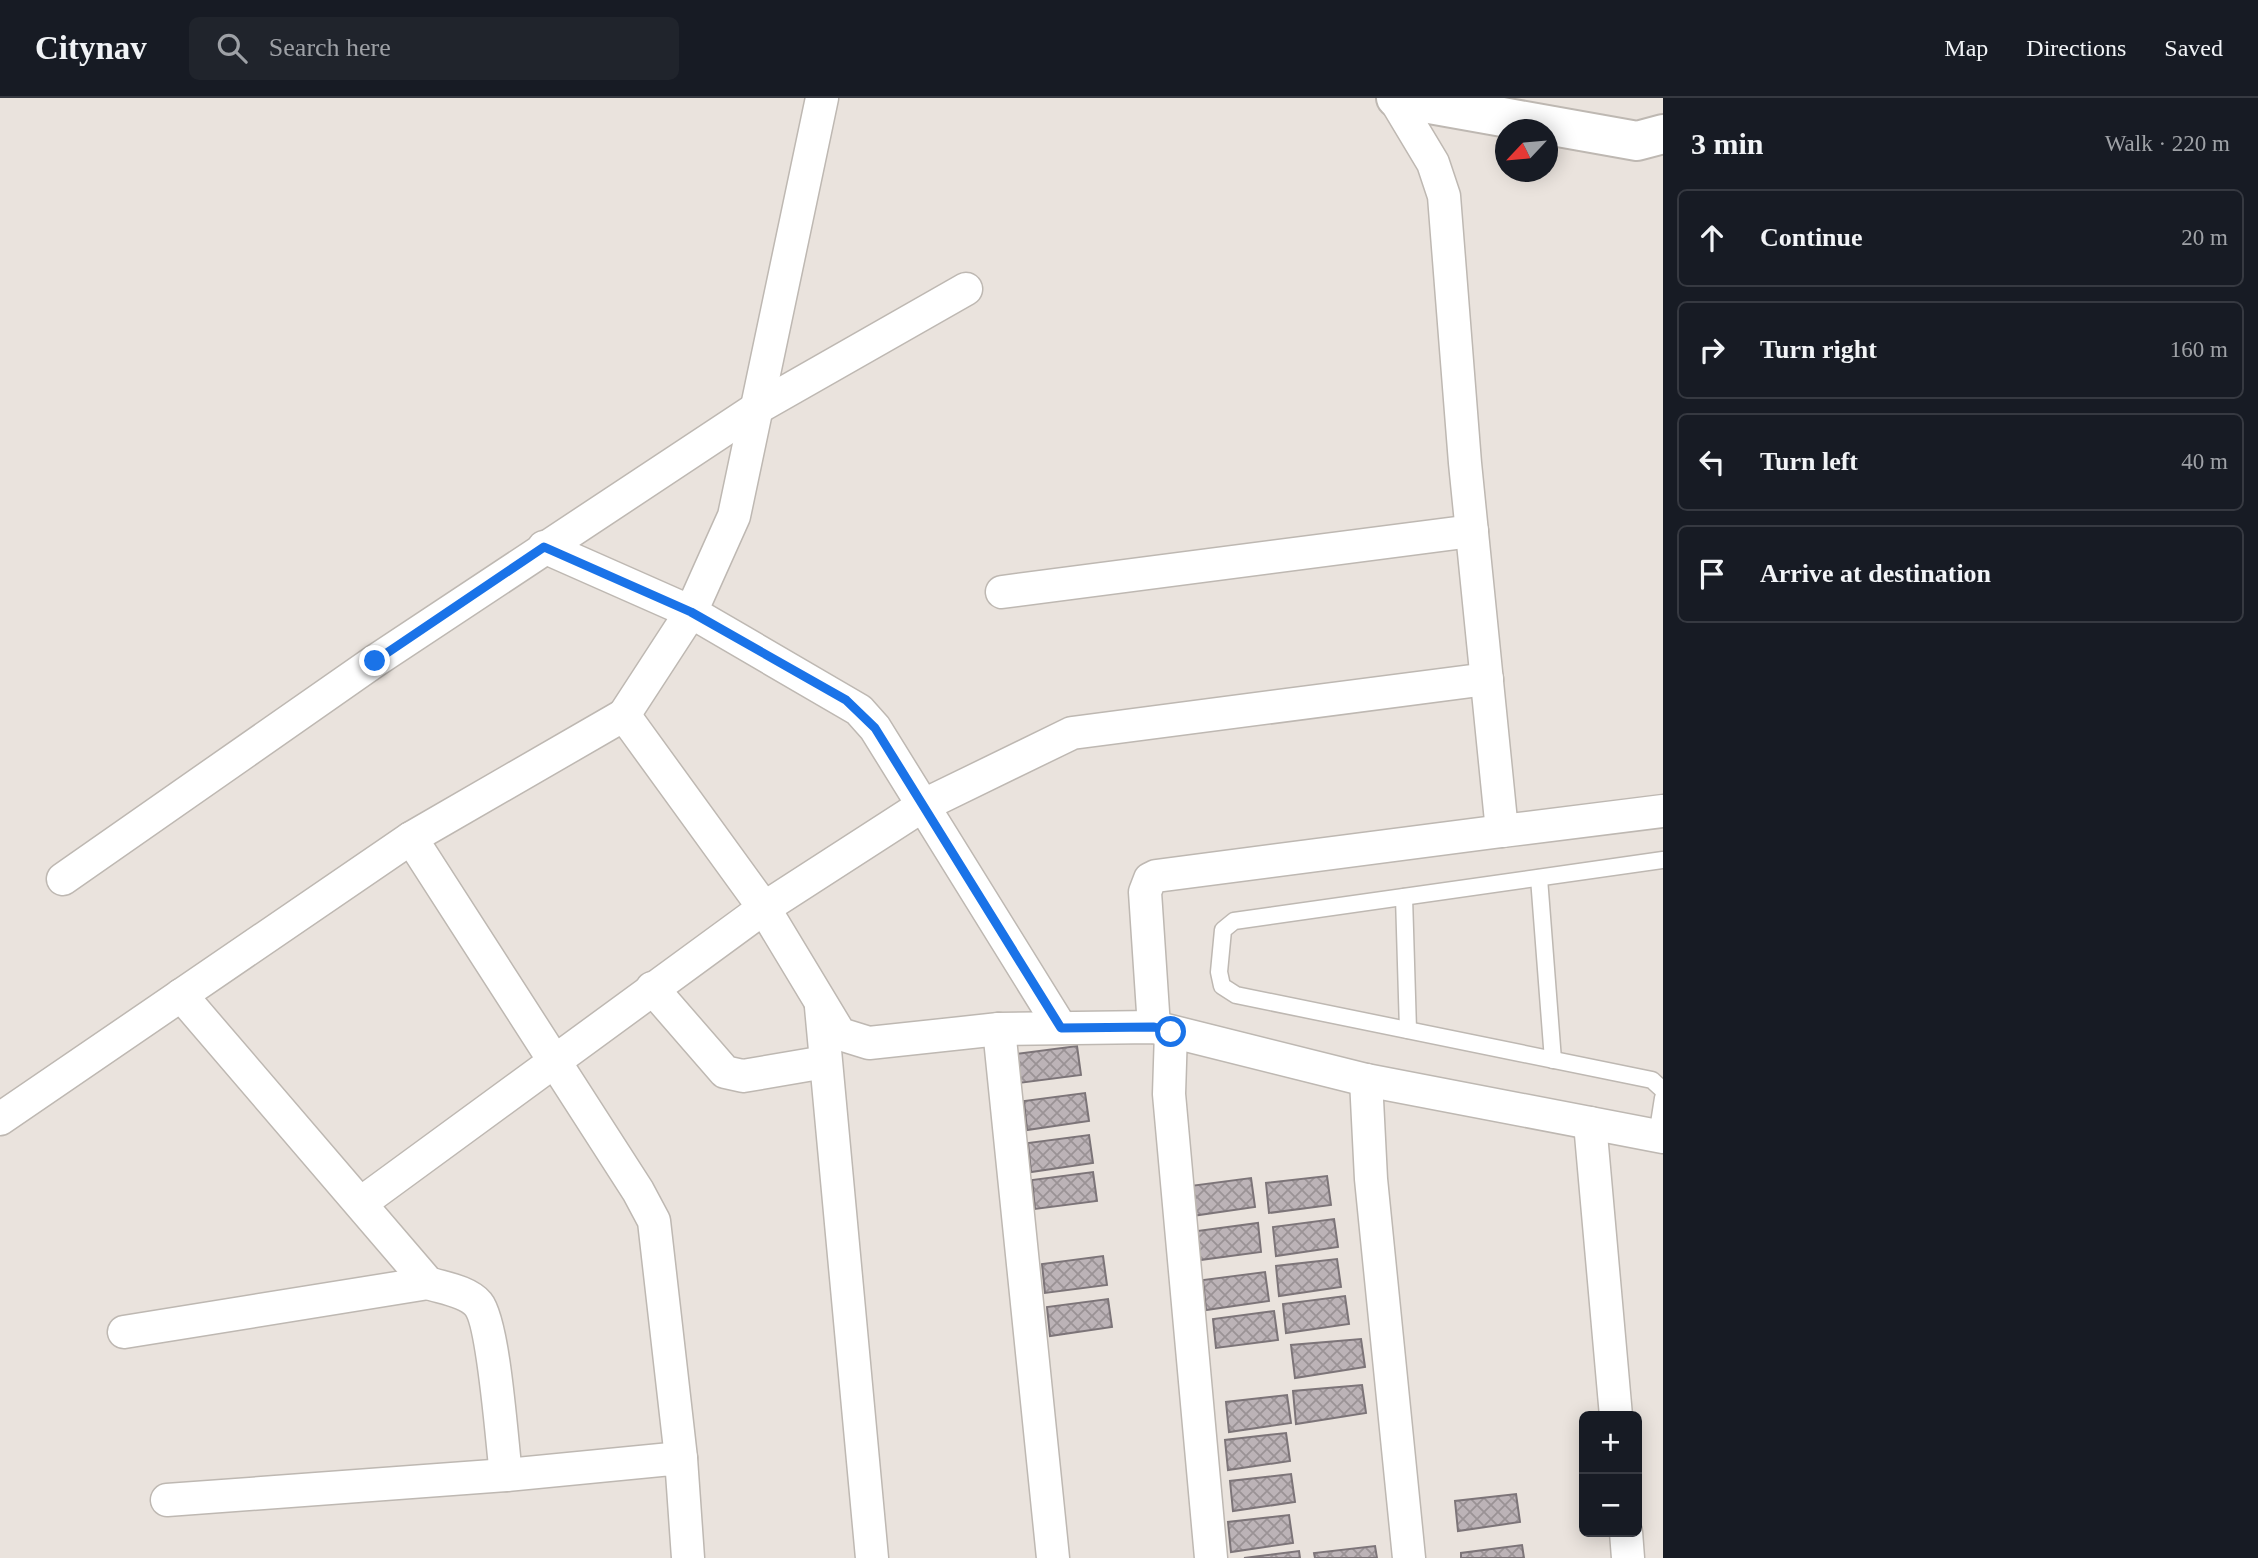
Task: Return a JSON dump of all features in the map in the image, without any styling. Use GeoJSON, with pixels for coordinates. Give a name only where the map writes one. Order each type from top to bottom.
{"type":"FeatureCollection","features":[{"type":"Feature","properties":{"kind":"street"},"geometry":{"type":"LineString","coordinates":[[2,1113],[411,838],[624,715],[691,612],[734,516],[749,459],[757,408],[822,98]]}},
{"type":"Feature","properties":{"kind":"street"},"geometry":{"type":"LineString","coordinates":[[1395,98],[1637,141],[1663,134]]}},
{"type":"Feature","properties":{"kind":"street"},"geometry":{"type":"LineString","coordinates":[[1395,98],[1433,163],[1444,196],[1472,531],[1502,831]]}},
{"type":"Feature","properties":{"kind":"street"},"geometry":{"type":"LineString","coordinates":[[63,879],[544,547],[757,408],[966,289]]}},
{"type":"Feature","properties":{"kind":"street"},"geometry":{"type":"LineString","coordinates":[[1002,592],[1472,531]]}},
{"type":"Feature","properties":{"kind":"street"},"geometry":{"type":"LineString","coordinates":[[544,547],[691,612],[859,710],[875,728],[1061,1028]]}},
{"type":"Feature","properties":{"kind":"street"},"geometry":{"type":"LineString","coordinates":[[361,1203],[554,1059],[764,908],[922,806],[1072,733],[1487,679]]}},
{"type":"Feature","properties":{"kind":"street"},"geometry":{"type":"LineString","coordinates":[[624,715],[764,908],[839,1034],[869,1043],[999,1029],[1162,1030],[1366,1080],[1660,1136]]}},
{"type":"Feature","properties":{"kind":"street"},"geometry":{"type":"LineString","coordinates":[[1211,1558],[1169,1094],[1145,892],[1150,879],[1156,876],[1663,811]]}},
{"type":"Feature","properties":{"kind":"street"},"geometry":{"type":"LineString","coordinates":[[411,838],[638,1191],[653,1222],[681,1458],[688,1558]]}},
{"type":"Feature","properties":{"kind":"street"},"geometry":{"type":"LineString","coordinates":[[652,988],[725,1072],[743,1076],[825,1062]]}},
{"type":"Feature","properties":{"kind":"street"},"geometry":{"type":"LineString","coordinates":[[180,995],[428,1283]]}},
{"type":"Feature","properties":{"kind":"street"},"geometry":{"type":"LineString","coordinates":[[821,1005],[872,1558]]}},
{"type":"Feature","properties":{"kind":"street"},"geometry":{"type":"LineString","coordinates":[[999,1029],[1053,1558]]}},
{"type":"Feature","properties":{"kind":"street"},"geometry":{"type":"LineString","coordinates":[[1366,1080],[1371,1179],[1409,1558]]}},
{"type":"Feature","properties":{"kind":"street"},"geometry":{"type":"LineString","coordinates":[[1590,1123],[1616,1411]]}},
{"type":"Feature","properties":{"kind":"street"},"geometry":{"type":"LineString","coordinates":[[124,1332],[428,1283],[464,1295],[480,1308],[487,1332],[506,1475]]}},
{"type":"Feature","properties":{"kind":"street"},"geometry":{"type":"LineString","coordinates":[[166,1500],[506,1475],[681,1458]]}},
{"type":"Feature","properties":{"kind":"street"},"geometry":{"type":"LineString","coordinates":[[1626,1537],[1628,1558]]}},
{"type":"Feature","properties":{"kind":"lane"},"geometry":{"type":"LineString","coordinates":[[1663,860],[1229,922],[1223,930],[1219,972],[1222,986],[1236,995],[1652,1080],[1663,1090]]}},
{"type":"Feature","properties":{"kind":"lane"},"geometry":{"type":"LineString","coordinates":[[1539,878],[1553,1060]]}},
{"type":"Feature","properties":{"kind":"lane"},"geometry":{"type":"LineString","coordinates":[[1404,897],[1408,1030]]}},
{"type":"Feature","properties":{"kind":"lane"},"geometry":{"type":"LineString","coordinates":[[1660,1136],[1663,1098]]}},
{"type":"Feature","properties":{"kind":"building"},"geometry":{"type":"Polygon","coordinates":[[[1077,1046],[1081,1075],[1019,1083],[1016,1054],[1077,1046]]]}},
{"type":"Feature","properties":{"kind":"building"},"geometry":{"type":"Polygon","coordinates":[[[1085,1093],[1089,1121],[1027,1130],[1024,1101],[1085,1093]]]}},
{"type":"Feature","properties":{"kind":"building"},"geometry":{"type":"Polygon","coordinates":[[[1089,1135],[1093,1163],[1031,1172],[1028,1143],[1089,1135]]]}},
{"type":"Feature","properties":{"kind":"building"},"geometry":{"type":"Polygon","coordinates":[[[1093,1172],[1097,1201],[1035,1209],[1032,1180],[1093,1172]]]}},
{"type":"Feature","properties":{"kind":"building"},"geometry":{"type":"Polygon","coordinates":[[[1327,1176],[1331,1205],[1269,1213],[1266,1183],[1327,1176]]]}},
{"type":"Feature","properties":{"kind":"building"},"geometry":{"type":"Polygon","coordinates":[[[1251,1178],[1255,1207],[1192,1216],[1190,1186],[1251,1178]]]}},
{"type":"Feature","properties":{"kind":"building"},"geometry":{"type":"Polygon","coordinates":[[[1334,1219],[1338,1247],[1276,1256],[1273,1227],[1334,1219]]]}},
{"type":"Feature","properties":{"kind":"building"},"geometry":{"type":"Polygon","coordinates":[[[1258,1223],[1261,1252],[1200,1260],[1197,1231],[1258,1223]]]}},
{"type":"Feature","properties":{"kind":"building"},"geometry":{"type":"Polygon","coordinates":[[[1103,1256],[1107,1285],[1045,1293],[1042,1264],[1103,1256]]]}},
{"type":"Feature","properties":{"kind":"building"},"geometry":{"type":"Polygon","coordinates":[[[1337,1259],[1341,1287],[1279,1296],[1276,1266],[1337,1259]]]}},
{"type":"Feature","properties":{"kind":"building"},"geometry":{"type":"Polygon","coordinates":[[[1265,1272],[1269,1301],[1206,1310],[1203,1280],[1265,1272]]]}},
{"type":"Feature","properties":{"kind":"building"},"geometry":{"type":"Polygon","coordinates":[[[1345,1296],[1349,1324],[1286,1333],[1283,1304],[1345,1296]]]}},
{"type":"Feature","properties":{"kind":"building"},"geometry":{"type":"Polygon","coordinates":[[[1108,1299],[1112,1327],[1050,1336],[1047,1307],[1108,1299]]]}},
{"type":"Feature","properties":{"kind":"building"},"geometry":{"type":"Polygon","coordinates":[[[1274,1311],[1278,1340],[1216,1348],[1213,1319],[1274,1311]]]}},
{"type":"Feature","properties":{"kind":"building"},"geometry":{"type":"Polygon","coordinates":[[[1361,1339],[1365,1367],[1295,1378],[1291,1345],[1361,1339]]]}},
{"type":"Feature","properties":{"kind":"building"},"geometry":{"type":"Polygon","coordinates":[[[1362,1385],[1366,1413],[1296,1424],[1293,1391],[1362,1385]]]}},
{"type":"Feature","properties":{"kind":"building"},"geometry":{"type":"Polygon","coordinates":[[[1287,1395],[1291,1423],[1229,1432],[1226,1402],[1287,1395]]]}},
{"type":"Feature","properties":{"kind":"building"},"geometry":{"type":"Polygon","coordinates":[[[1286,1433],[1290,1461],[1228,1470],[1225,1440],[1286,1433]]]}},
{"type":"Feature","properties":{"kind":"building"},"geometry":{"type":"Polygon","coordinates":[[[1291,1474],[1295,1502],[1233,1511],[1230,1481],[1291,1474]]]}},
{"type":"Feature","properties":{"kind":"building"},"geometry":{"type":"Polygon","coordinates":[[[1516,1494],[1520,1522],[1458,1531],[1455,1501],[1516,1494]]]}},
{"type":"Feature","properties":{"kind":"building"},"geometry":{"type":"Polygon","coordinates":[[[1289,1515],[1293,1543],[1231,1552],[1228,1522],[1289,1515]]]}},
{"type":"Feature","properties":{"kind":"building"},"geometry":{"type":"Polygon","coordinates":[[[1522,1545],[1524,1558],[1461,1558],[1461,1553],[1522,1545]]]}},
{"type":"Feature","properties":{"kind":"building"},"geometry":{"type":"Polygon","coordinates":[[[1375,1546],[1377,1558],[1315,1558],[1314,1553],[1375,1546]]]}},
{"type":"Feature","properties":{"kind":"building"},"geometry":{"type":"Polygon","coordinates":[[[1299,1551],[1300,1558],[1244,1558],[1299,1551]]]}},
{"type":"Feature","properties":{"kind":"route"},"geometry":{"type":"LineString","coordinates":[[375,661],[544,547],[691,612],[859,710],[875,728],[1061,1028],[1154,1027],[1171,1032]]}}]}
